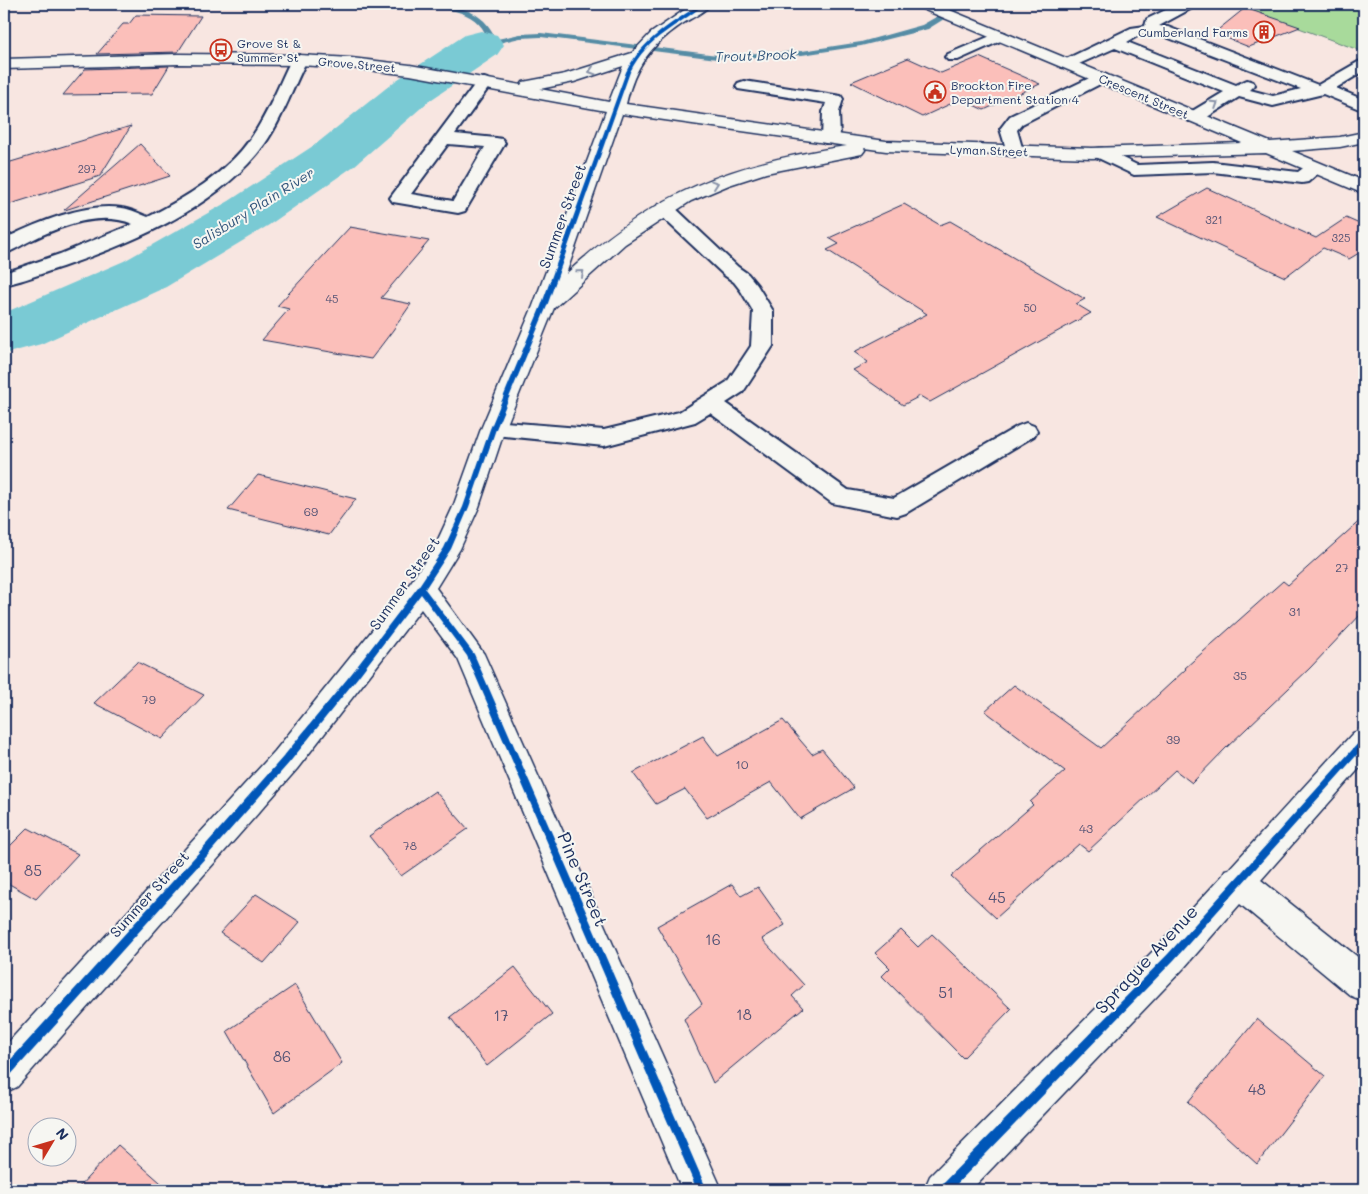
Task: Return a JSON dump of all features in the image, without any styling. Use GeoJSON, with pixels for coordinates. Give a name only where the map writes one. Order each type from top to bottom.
{"type":"FeatureCollection","features":[{"type":"Feature","properties":{"kind":"main road","name":"Summer Street"},"geometry":{"type":"LineString","coordinates":[[4,1074],[286,760],[421,589],[447,549],[466,507],[494,429],[544,306],[616,108],[622,86],[638,56],[659,35],[703,4]]}},
{"type":"Feature","properties":{"kind":"main road","name":"Crescent Street"},"geometry":{"type":"LineString","coordinates":[[924,4],[1364,188]]}},
{"type":"Feature","properties":{"kind":"main road"},"geometry":{"type":"LineString","coordinates":[[513,88],[568,78],[638,56]]}},
{"type":"Feature","properties":{"kind":"main road","name":"Grove Street"},"geometry":{"type":"LineString","coordinates":[[4,64],[152,60],[299,60],[351,63],[410,70],[616,108]]}},
{"type":"Feature","properties":{"kind":"main road","name":"Lyman Street"},"geometry":{"type":"LineString","coordinates":[[616,108],[886,146],[1014,151],[1102,153],[1268,148],[1340,142],[1364,137]]}},
{"type":"Feature","properties":{"kind":"main road"},"geometry":{"type":"LineString","coordinates":[[544,306],[626,233],[703,188],[744,174],[825,154],[886,146]]}},
{"type":"Feature","properties":{"kind":"main road","name":"Pine Street"},"geometry":{"type":"LineString","coordinates":[[421,589],[470,654],[702,1190]]}},
{"type":"Feature","properties":{"kind":"main road","name":"Sprague Avenue"},"geometry":{"type":"LineString","coordinates":[[944,1190],[1171,957],[1237,881],[1364,742]]}},
{"type":"Feature","properties":{"kind":"main road"},"geometry":{"type":"LineString","coordinates":[[1237,881],[1364,984]]}},
{"type":"Feature","properties":{"kind":"lane"},"geometry":{"type":"LineString","coordinates":[[1152,30],[1152,22],[1190,4]]}},
{"type":"Feature","properties":{"kind":"lane"},"geometry":{"type":"LineString","coordinates":[[1067,64],[1136,31],[1163,30],[1173,38],[1289,82],[1321,89],[1364,106]]}},
{"type":"Feature","properties":{"kind":"lane"},"geometry":{"type":"LineString","coordinates":[[953,57],[1000,36]]}},
{"type":"Feature","properties":{"kind":"lane"},"geometry":{"type":"LineString","coordinates":[[1115,42],[1147,50],[1241,88],[1266,96],[1273,101],[1321,89],[1364,65]]}},
{"type":"Feature","properties":{"kind":"lane"},"geometry":{"type":"LineString","coordinates":[[4,279],[71,257],[148,223],[206,190],[229,174],[241,162],[264,130],[299,60]]}},
{"type":"Feature","properties":{"kind":"lane"},"geometry":{"type":"LineString","coordinates":[[1014,151],[1008,129],[1016,120],[1100,78]]}},
{"type":"Feature","properties":{"kind":"lane"},"geometry":{"type":"LineString","coordinates":[[443,138],[496,143],[458,206],[400,198],[443,138],[477,82]]}},
{"type":"Feature","properties":{"kind":"lane"},"geometry":{"type":"LineString","coordinates":[[744,86],[835,99],[831,112],[831,139]]}},
{"type":"Feature","properties":{"kind":"lane"},"geometry":{"type":"LineString","coordinates":[[1195,117],[1241,88]]}},
{"type":"Feature","properties":{"kind":"lane"},"geometry":{"type":"LineString","coordinates":[[1102,153],[1134,170],[1213,167],[1302,178],[1316,168]]}},
{"type":"Feature","properties":{"kind":"lane"},"geometry":{"type":"LineString","coordinates":[[494,429],[604,438],[687,418],[735,387],[762,346],[763,311],[741,278],[731,271],[665,209]]}},
{"type":"Feature","properties":{"kind":"lane"},"geometry":{"type":"LineString","coordinates":[[4,248],[8,244],[37,230],[91,213],[121,213],[148,223]]}},
{"type":"Feature","properties":{"kind":"lane"},"geometry":{"type":"LineString","coordinates":[[710,402],[841,497],[897,507],[1026,431]]}},
{"type":"Feature","properties":{"kind":"green space"},"geometry":{"type":"Polygon","coordinates":[[[1234,4],[1364,4],[1364,52],[1234,4]]]}},
{"type":"Feature","properties":{"kind":"building"},"geometry":{"type":"Polygon","coordinates":[[[1245,8],[1300,27],[1249,47],[1214,33],[1245,8]]]}},
{"type":"Feature","properties":{"kind":"building"},"geometry":{"type":"Polygon","coordinates":[[[136,15],[201,16],[178,52],[97,54],[123,24],[129,24],[136,15]]]}},
{"type":"Feature","properties":{"kind":"building","name":"Brockton Fire Department Station 4"},"geometry":{"type":"Polygon","coordinates":[[[979,57],[1040,84],[984,110],[961,99],[922,117],[851,82],[908,58],[941,73],[979,57]]]}},
{"type":"Feature","properties":{"kind":"building"},"geometry":{"type":"Polygon","coordinates":[[[169,66],[152,94],[63,95],[85,69],[169,66]]]}},
{"type":"Feature","properties":{"kind":"building"},"geometry":{"type":"Polygon","coordinates":[[[131,126],[100,176],[4,206],[4,164],[131,126]]]}},
{"type":"Feature","properties":{"kind":"building"},"geometry":{"type":"Polygon","coordinates":[[[140,144],[170,176],[64,210],[140,144]]]}},
{"type":"Feature","properties":{"kind":"building"},"geometry":{"type":"Polygon","coordinates":[[[1207,188],[1316,238],[1346,218],[1364,226],[1364,250],[1349,259],[1323,248],[1285,277],[1157,217],[1207,188]]]}},
{"type":"Feature","properties":{"kind":"building"},"geometry":{"type":"Polygon","coordinates":[[[904,204],[940,225],[950,221],[1085,299],[1076,304],[1091,313],[930,402],[920,396],[903,405],[853,370],[868,362],[854,352],[927,314],[827,250],[839,244],[829,238],[904,204]]]}},
{"type":"Feature","properties":{"kind":"building"},"geometry":{"type":"Polygon","coordinates":[[[350,227],[429,241],[381,298],[411,304],[371,359],[262,340],[289,309],[277,306],[350,227]]]}},
{"type":"Feature","properties":{"kind":"building"},"geometry":{"type":"Polygon","coordinates":[[[258,475],[356,499],[329,535],[228,510],[258,475]]]}},
{"type":"Feature","properties":{"kind":"building"},"geometry":{"type":"Polygon","coordinates":[[[1364,517],[1364,611],[1310,668],[1192,783],[1175,770],[1088,851],[1079,844],[996,918],[951,876],[1033,805],[1030,802],[1065,771],[985,711],[1014,685],[1101,748],[1185,668],[1283,581],[1288,585],[1364,517]]]}},
{"type":"Feature","properties":{"kind":"building"},"geometry":{"type":"Polygon","coordinates":[[[137,662],[204,695],[162,739],[94,703],[137,662]]]}},
{"type":"Feature","properties":{"kind":"building"},"geometry":{"type":"Polygon","coordinates":[[[783,720],[812,754],[822,749],[854,788],[800,819],[771,782],[707,818],[685,789],[656,804],[633,773],[703,736],[718,756],[783,720]]]}},
{"type":"Feature","properties":{"kind":"building"},"geometry":{"type":"Polygon","coordinates":[[[435,791],[468,829],[401,876],[369,836],[435,791]]]}},
{"type":"Feature","properties":{"kind":"building"},"geometry":{"type":"Polygon","coordinates":[[[28,828],[78,854],[36,899],[4,881],[4,852],[28,828]]]}},
{"type":"Feature","properties":{"kind":"building"},"geometry":{"type":"Polygon","coordinates":[[[732,884],[741,896],[758,887],[785,925],[762,939],[804,985],[792,996],[803,1008],[713,1083],[684,1019],[702,1004],[657,926],[732,884]]]}},
{"type":"Feature","properties":{"kind":"building"},"geometry":{"type":"Polygon","coordinates":[[[256,894],[300,922],[264,963],[220,933],[256,894]]]}},
{"type":"Feature","properties":{"kind":"building"},"geometry":{"type":"Polygon","coordinates":[[[901,930],[918,947],[932,934],[1011,1009],[963,1058],[882,976],[890,968],[875,953],[901,930]]]}},
{"type":"Feature","properties":{"kind":"building"},"geometry":{"type":"Polygon","coordinates":[[[515,967],[552,1014],[487,1066],[450,1017],[515,967]]]}},
{"type":"Feature","properties":{"kind":"building"},"geometry":{"type":"Polygon","coordinates":[[[295,985],[342,1063],[274,1113],[227,1031],[295,985]]]}},
{"type":"Feature","properties":{"kind":"building"},"geometry":{"type":"Polygon","coordinates":[[[1257,1019],[1325,1076],[1257,1164],[1188,1102],[1257,1019]]]}},
{"type":"Feature","properties":{"kind":"building"},"geometry":{"type":"Polygon","coordinates":[[[118,1145],[169,1190],[76,1190],[118,1145]]]}},
{"type":"Feature","properties":{"kind":"waterway","name":"Trout Brook"},"geometry":{"type":"LineString","coordinates":[[403,4],[452,9],[476,17],[485,24],[489,33],[481,45],[520,36],[541,35],[717,57],[802,53],[861,44],[925,27],[964,4]]}},
{"type":"Feature","properties":{"kind":"waterway","name":"Salisbury Plain River"},"geometry":{"type":"LineString","coordinates":[[4,335],[145,274],[249,213],[335,155],[412,91],[481,45]]}},
{"type":"Feature","properties":{"kind":"cycle path"},"geometry":{"type":"LineString","coordinates":[[4,1074],[286,760],[421,589],[447,549],[466,507],[493,429],[544,306],[628,72],[640,52],[656,36],[703,4]]}},
{"type":"Feature","properties":{"kind":"cycle path"},"geometry":{"type":"LineString","coordinates":[[421,589],[470,654],[702,1190]]}},
{"type":"Feature","properties":{"kind":"cycle path"},"geometry":{"type":"LineString","coordinates":[[944,1190],[1171,957],[1364,742]]}},
{"type":"Feature","properties":{"kind":"place","name":"Cumberland Farms"},"geometry":{"type":"Point","coordinates":[1264,32]}},
{"type":"Feature","properties":{"kind":"place","name":"Grove St & Summer St"},"geometry":{"type":"Point","coordinates":[221,50]}},
{"type":"Feature","properties":{"kind":"place","name":"Brockton Fire Department Station 4"},"geometry":{"type":"Point","coordinates":[935,92]}}]}
